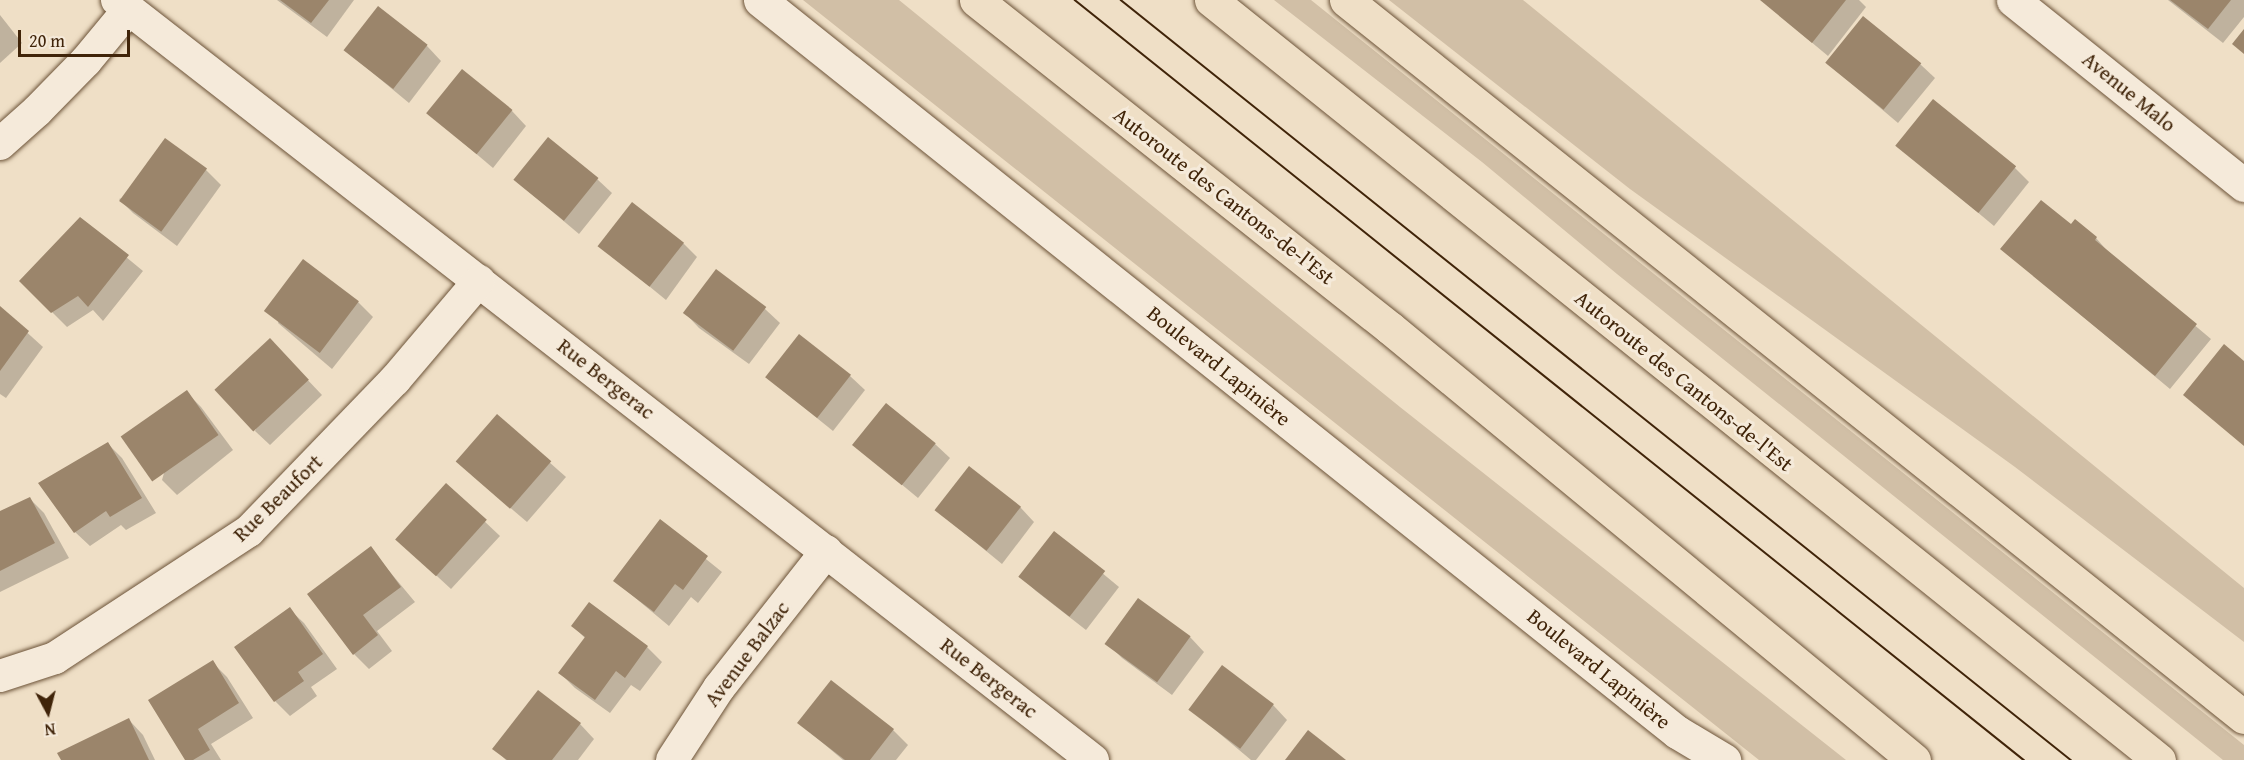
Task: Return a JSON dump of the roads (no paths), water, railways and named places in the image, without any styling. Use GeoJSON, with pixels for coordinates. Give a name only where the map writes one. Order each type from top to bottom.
{"type":"FeatureCollection","features":[{"type":"Feature","properties":{"kind":"highway","name":"Autoroute des Cantons-de-l'Est"},"geometry":{"type":"LineString","coordinates":[[976,0],[1390,328],[1914,760]]}},
{"type":"Feature","properties":{"kind":"highway","name":"Autoroute des Cantons-de-l'Est"},"geometry":{"type":"LineString","coordinates":[[1211,0],[2158,760]]}},
{"type":"Feature","properties":{"kind":"highway"},"geometry":{"type":"LineString","coordinates":[[1346,0],[2244,717]]}},
{"type":"Feature","properties":{"kind":"highway"},"geometry":{"type":"LineString","coordinates":[[2137,630],[2244,697]]}},
{"type":"Feature","properties":{"kind":"main road","name":"Boulevard Lapinière"},"geometry":{"type":"LineString","coordinates":[[760,0],[1677,732],[1724,760]]}},
{"type":"Feature","properties":{"kind":"main road","name":"Avenue Malo"},"geometry":{"type":"LineString","coordinates":[[2013,0],[2244,185]]}},
{"type":"Feature","properties":{"kind":"main road","name":"Boulevard Lapinière"},"geometry":{"type":"LineString","coordinates":[[1677,732],[1702,760]]}},
{"type":"Feature","properties":{"kind":"street"},"geometry":{"type":"LineString","coordinates":[[0,144],[37,111],[86,60],[123,5]]}},
{"type":"Feature","properties":{"kind":"street","name":"Rue Bergerac"},"geometry":{"type":"LineString","coordinates":[[123,5],[1093,760]]}},
{"type":"Feature","properties":{"kind":"street","name":"Rue Beaufort"},"geometry":{"type":"LineString","coordinates":[[0,676],[55,658],[249,531],[387,388],[479,281]]}},
{"type":"Feature","properties":{"kind":"street","name":"Avenue Balzac"},"geometry":{"type":"LineString","coordinates":[[672,760],[719,688],[827,551]]}},
{"type":"Feature","properties":{"kind":"tram line"},"geometry":{"type":"LineString","coordinates":[[1075,0],[2024,760]]}},
{"type":"Feature","properties":{"kind":"tram line"},"geometry":{"type":"LineString","coordinates":[[1121,0],[2071,760]]}}]}
